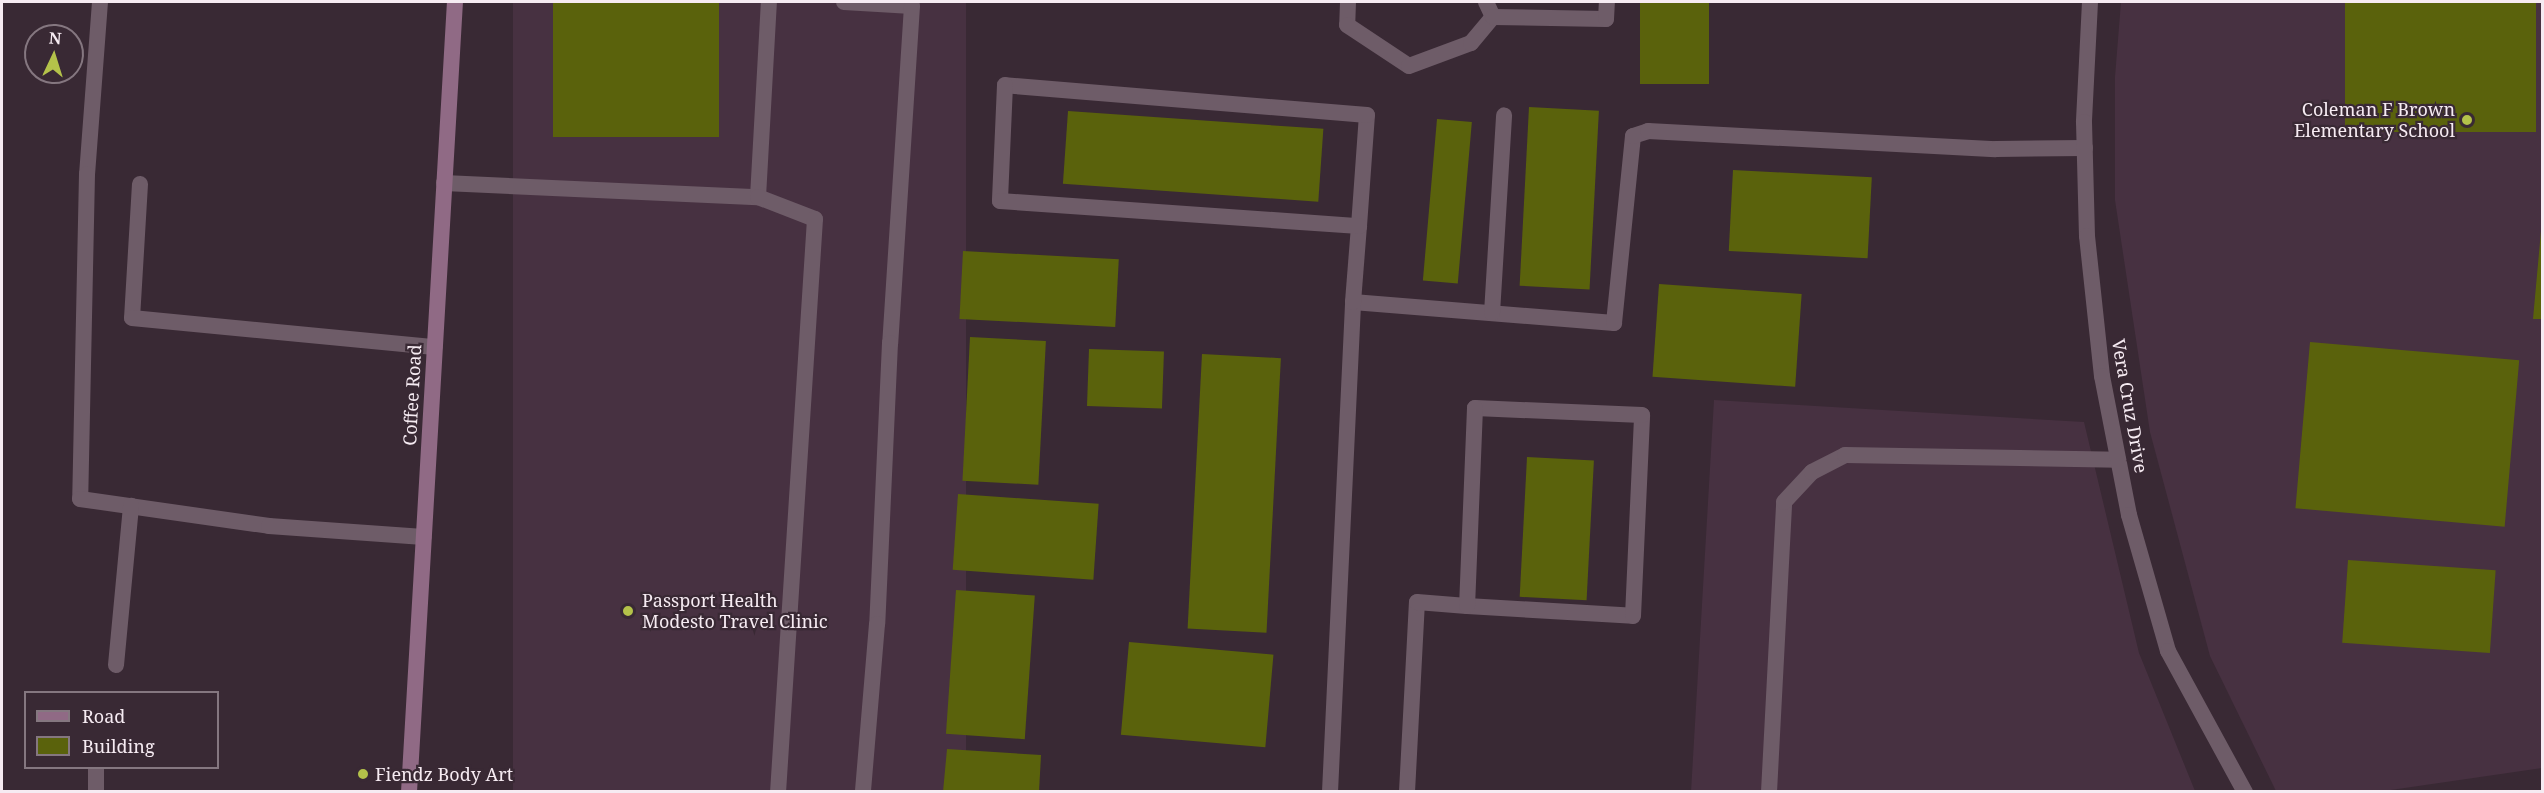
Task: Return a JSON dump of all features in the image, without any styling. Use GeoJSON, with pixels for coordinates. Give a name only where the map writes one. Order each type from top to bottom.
{"type":"FeatureCollection","features":[{"type":"Feature","properties":{"kind":"main road","name":"Coffee Road"},"geometry":{"type":"LineString","coordinates":[[409,792],[454,2]]}},
{"type":"Feature","properties":{"kind":"street"},"geometry":{"type":"LineString","coordinates":[[100,2],[87,174],[81,499],[269,526],[424,537]]}},
{"type":"Feature","properties":{"kind":"street"},"geometry":{"type":"LineString","coordinates":[[758,197],[769,2]]}},
{"type":"Feature","properties":{"kind":"street"},"geometry":{"type":"LineString","coordinates":[[844,2],[912,6],[890,343],[877,624],[863,792]]}},
{"type":"Feature","properties":{"kind":"street"},"geometry":{"type":"LineString","coordinates":[[1348,2],[1347,25],[1409,66],[1471,44],[1490,9],[1606,19],[1607,2]]}},
{"type":"Feature","properties":{"kind":"street","name":"Vera Cruz Drive"},"geometry":{"type":"LineString","coordinates":[[2090,2],[2085,148],[2087,236],[2102,376],[2118,460],[2129,515],[2168,651],[2245,792]]}},
{"type":"Feature","properties":{"kind":"street"},"geometry":{"type":"LineString","coordinates":[[1330,792],[1353,302],[1359,226],[1367,115],[1005,84],[1000,201],[1359,226]]}},
{"type":"Feature","properties":{"kind":"street"},"geometry":{"type":"LineString","coordinates":[[1492,313],[1504,115]]}},
{"type":"Feature","properties":{"kind":"street"},"geometry":{"type":"LineString","coordinates":[[1353,302],[1614,323],[1633,136],[1648,131],[1996,149],[2085,148]]}},
{"type":"Feature","properties":{"kind":"street"},"geometry":{"type":"LineString","coordinates":[[444,183],[758,197],[815,219],[778,792]]}},
{"type":"Feature","properties":{"kind":"street"},"geometry":{"type":"LineString","coordinates":[[140,184],[132,318],[435,347]]}},
{"type":"Feature","properties":{"kind":"street"},"geometry":{"type":"LineString","coordinates":[[1407,792],[1417,602],[1467,606],[1633,616],[1642,415],[1475,408],[1467,606]]}},
{"type":"Feature","properties":{"kind":"street"},"geometry":{"type":"LineString","coordinates":[[1769,792],[1784,502],[1812,472],[1845,455],[2118,460]]}},
{"type":"Feature","properties":{"kind":"street"},"geometry":{"type":"LineString","coordinates":[[116,665],[131,506]]}},
{"type":"Feature","properties":{"kind":"street"},"geometry":{"type":"LineString","coordinates":[[96,769],[96,792]]}},
{"type":"Feature","properties":{"kind":"shaded area"},"geometry":{"type":"Polygon","coordinates":[[[513,2],[966,2],[966,792],[513,792],[513,2]]]}},
{"type":"Feature","properties":{"kind":"shaded area"},"geometry":{"type":"Polygon","coordinates":[[[2121,2],[2542,2],[2542,768],[2384,791],[2276,791],[2210,656],[2150,432],[2115,200],[2115,77],[2121,2]]]}},
{"type":"Feature","properties":{"kind":"shaded area"},"geometry":{"type":"Polygon","coordinates":[[[1714,400],[2084,422],[2139,653],[2195,791],[1691,792],[1714,400]]]}},
{"type":"Feature","properties":{"kind":"building"},"geometry":{"type":"Polygon","coordinates":[[[553,2],[719,2],[719,137],[553,137],[553,2]]]}},
{"type":"Feature","properties":{"kind":"building"},"geometry":{"type":"Polygon","coordinates":[[[1640,2],[1709,2],[1709,84],[1640,84],[1640,2]]]}},
{"type":"Feature","properties":{"kind":"building"},"geometry":{"type":"Polygon","coordinates":[[[2345,2],[2536,2],[2536,132],[2345,132],[2345,2]]]}},
{"type":"Feature","properties":{"kind":"building"},"geometry":{"type":"Polygon","coordinates":[[[1529,107],[1599,111],[1590,289],[1520,286],[1529,107]]]}},
{"type":"Feature","properties":{"kind":"building"},"geometry":{"type":"Polygon","coordinates":[[[1068,111],[1323,129],[1318,202],[1063,184],[1068,111]]]}},
{"type":"Feature","properties":{"kind":"building"},"geometry":{"type":"Polygon","coordinates":[[[1437,119],[1472,122],[1458,283],[1423,280],[1437,119]]]}},
{"type":"Feature","properties":{"kind":"building"},"geometry":{"type":"Polygon","coordinates":[[[1733,170],[1872,177],[1868,258],[1729,251],[1733,170]]]}},
{"type":"Feature","properties":{"kind":"building"},"geometry":{"type":"Polygon","coordinates":[[[2541,231],[2542,319],[2533,319],[2541,231]]]}},
{"type":"Feature","properties":{"kind":"building"},"geometry":{"type":"Polygon","coordinates":[[[963,251],[1119,259],[1115,327],[959,319],[963,251]]]}},
{"type":"Feature","properties":{"kind":"building"},"geometry":{"type":"Polygon","coordinates":[[[1659,284],[1802,294],[1795,387],[1653,377],[1659,284]]]}},
{"type":"Feature","properties":{"kind":"building"},"geometry":{"type":"Polygon","coordinates":[[[970,337],[1046,341],[1038,485],[962,481],[970,337]]]}},
{"type":"Feature","properties":{"kind":"building"},"geometry":{"type":"Polygon","coordinates":[[[2310,342],[2519,360],[2505,527],[2295,508],[2310,342]]]}},
{"type":"Feature","properties":{"kind":"building"},"geometry":{"type":"Polygon","coordinates":[[[1089,349],[1164,352],[1162,409],[1087,406],[1089,349]]]}},
{"type":"Feature","properties":{"kind":"building"},"geometry":{"type":"Polygon","coordinates":[[[1202,354],[1281,358],[1266,633],[1188,629],[1202,354]]]}},
{"type":"Feature","properties":{"kind":"building"},"geometry":{"type":"Polygon","coordinates":[[[1527,457],[1594,461],[1587,600],[1520,597],[1527,457]]]}},
{"type":"Feature","properties":{"kind":"building"},"geometry":{"type":"Polygon","coordinates":[[[958,494],[1099,504],[1093,580],[953,570],[958,494]]]}},
{"type":"Feature","properties":{"kind":"building"},"geometry":{"type":"Polygon","coordinates":[[[2348,560],[2496,570],[2490,653],[2342,643],[2348,560]]]}},
{"type":"Feature","properties":{"kind":"building"},"geometry":{"type":"Polygon","coordinates":[[[956,590],[1035,596],[1025,739],[946,734],[956,590]]]}},
{"type":"Feature","properties":{"kind":"building"},"geometry":{"type":"Polygon","coordinates":[[[1129,642],[1273,655],[1265,747],[1121,735],[1129,642]]]}},
{"type":"Feature","properties":{"kind":"building"},"geometry":{"type":"Polygon","coordinates":[[[947,749],[1041,755],[1039,792],[943,792],[947,749]]]}},
{"type":"Feature","properties":{"kind":"place","name":"Coleman F Brown Elementary School"},"geometry":{"type":"Point","coordinates":[2467,120]}},
{"type":"Feature","properties":{"kind":"place","name":"Passport Health Modesto Travel Clinic"},"geometry":{"type":"Point","coordinates":[628,611]}},
{"type":"Feature","properties":{"kind":"place","name":"Fiendz Body Art"},"geometry":{"type":"Point","coordinates":[363,774]}}]}
